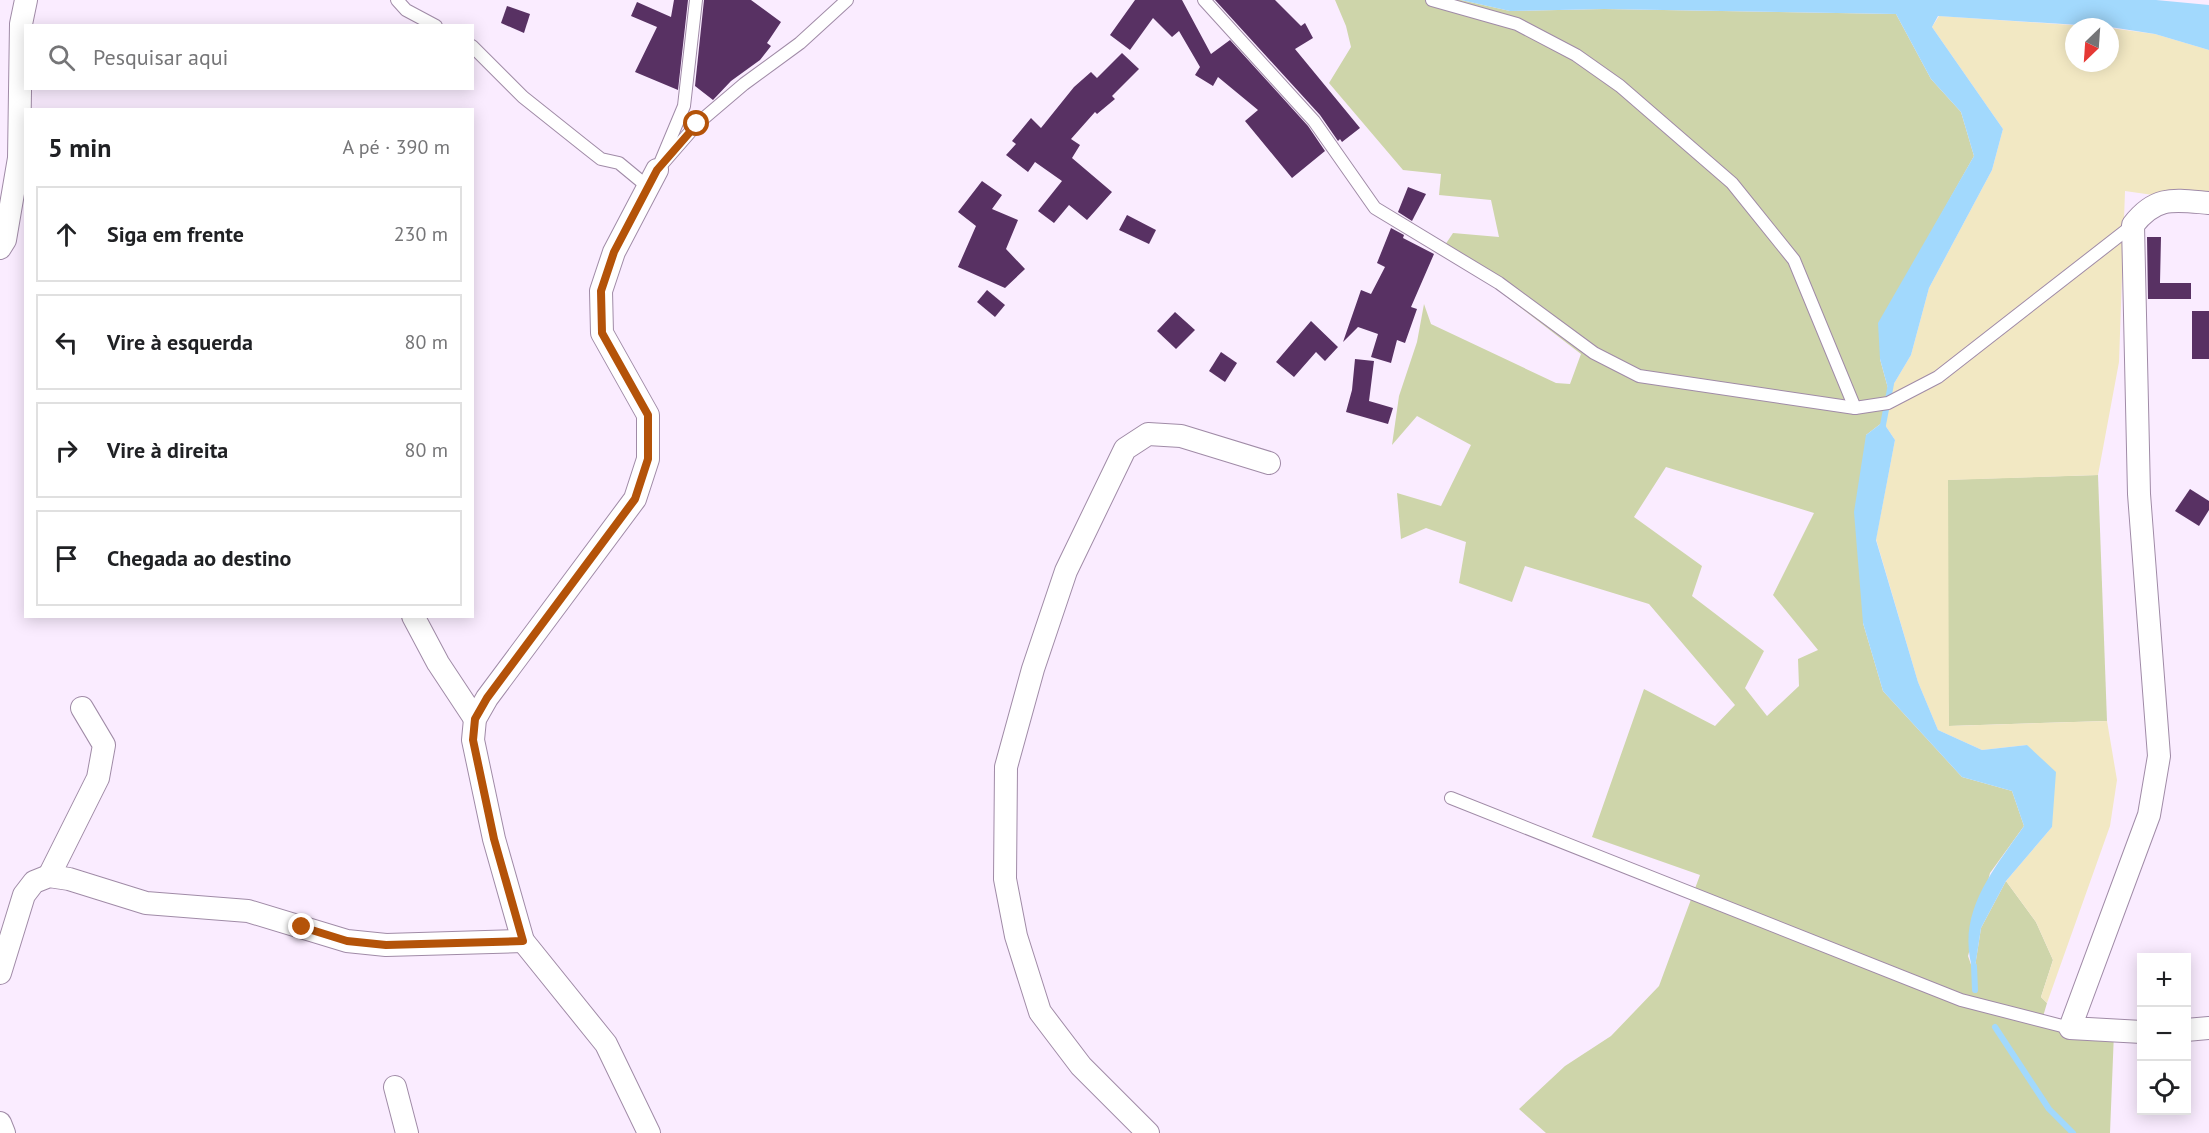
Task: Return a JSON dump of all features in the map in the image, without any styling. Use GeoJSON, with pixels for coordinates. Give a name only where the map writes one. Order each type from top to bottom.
{"type":"FeatureCollection","features":[{"type":"Feature","properties":{"kind":"street"},"geometry":{"type":"LineString","coordinates":[[0,248],[5,240],[19,158],[21,24],[26,0]]}},
{"type":"Feature","properties":{"kind":"street"},"geometry":{"type":"LineString","coordinates":[[649,1133],[606,1044],[523,941],[494,839],[473,740],[475,719],[487,698],[635,499],[648,459],[648,415],[602,333],[601,291],[614,252],[653,179]]}},
{"type":"Feature","properties":{"kind":"street"},"geometry":{"type":"LineString","coordinates":[[2137,1032],[2070,1028],[2149,815],[2158,756],[2139,494],[2133,225],[2145,210],[2165,200],[2209,203]]}},
{"type":"Feature","properties":{"kind":"street"},"geometry":{"type":"LineString","coordinates":[[1148,1133],[1081,1066],[1040,1012],[1016,936],[1005,879],[1006,767],[1033,669],[1066,571],[1125,449],[1148,434],[1181,436],[1269,463]]}},
{"type":"Feature","properties":{"kind":"street"},"geometry":{"type":"LineString","coordinates":[[414,618],[438,663],[475,719]]}},
{"type":"Feature","properties":{"kind":"street"},"geometry":{"type":"LineString","coordinates":[[49,876],[98,778],[104,745],[82,708]]}},
{"type":"Feature","properties":{"kind":"street"},"geometry":{"type":"LineString","coordinates":[[0,973],[24,895],[34,882],[49,876],[69,879],[146,903],[248,911],[347,941],[386,945],[523,941]]}},
{"type":"Feature","properties":{"kind":"street"},"geometry":{"type":"LineString","coordinates":[[2191,1030],[2209,1028]]}},
{"type":"Feature","properties":{"kind":"street"},"geometry":{"type":"LineString","coordinates":[[395,1087],[407,1133]]}},
{"type":"Feature","properties":{"kind":"street"},"geometry":{"type":"LineString","coordinates":[[0,1123],[4,1133]]}},
{"type":"Feature","properties":{"kind":"lane"},"geometry":{"type":"LineString","coordinates":[[397,0],[406,10],[432,24]]}},
{"type":"Feature","properties":{"kind":"lane"},"geometry":{"type":"LineString","coordinates":[[653,179],[684,106],[696,0]]}},
{"type":"Feature","properties":{"kind":"lane"},"geometry":{"type":"LineString","coordinates":[[653,179],[697,124],[744,84],[801,43],[847,0]]}},
{"type":"Feature","properties":{"kind":"lane"},"geometry":{"type":"LineString","coordinates":[[1204,0],[1314,121],[1375,208],[1499,283],[1594,353],[1639,376],[1855,408],[1888,404],[1938,377],[2133,225]]}},
{"type":"Feature","properties":{"kind":"lane"},"geometry":{"type":"LineString","coordinates":[[1432,0],[1517,24],[1576,55],[1620,86],[1732,183],[1794,260],[1855,408]]}},
{"type":"Feature","properties":{"kind":"lane"},"geometry":{"type":"LineString","coordinates":[[474,48],[523,97],[601,159],[619,163],[653,179]]}},
{"type":"Feature","properties":{"kind":"lane"},"geometry":{"type":"LineString","coordinates":[[1451,798],[1961,1000],[2070,1028]]}},
{"type":"Feature","properties":{"kind":"green space"},"geometry":{"type":"Polygon","coordinates":[[[1335,0],[1461,0],[1510,11],[1604,9],[1896,14],[1931,79],[1961,112],[1974,156],[1934,227],[1880,359],[1889,392],[1883,422],[1866,435],[1863,623],[1883,691],[1962,777],[2012,791],[2024,826],[1990,873],[1968,956],[1974,973],[1981,928],[2006,881],[2036,922],[2053,960],[2041,997],[2047,1003],[2042,1020],[2114,1032],[2110,1133],[1546,1133],[1519,1109],[1565,1066],[1611,1036],[1659,986],[1700,875],[1592,837],[1644,689],[1715,726],[1735,705],[1649,604],[1525,566],[1512,602],[1459,583],[1466,542],[1426,528],[1401,539],[1397,493],[1441,506],[1471,445],[1417,416],[1392,445],[1399,396],[1417,342],[1424,304],[1431,324],[1556,383],[1570,384],[1581,354],[1443,248],[1453,233],[1499,237],[1491,200],[1439,195],[1441,174],[1403,170],[1329,83],[1351,47],[1346,26],[1335,0]],[[1666,467],[1634,517],[1702,566],[1692,596],[1764,651],[1745,688],[1767,716],[1799,686],[1798,659],[1818,650],[1773,595],[1814,513],[1666,467]]]}},
{"type":"Feature","properties":{"kind":"green space"},"geometry":{"type":"Polygon","coordinates":[[[2098,475],[2107,721],[1949,726],[1940,480],[2098,475]]]}},
{"type":"Feature","properties":{"kind":"sand"},"geometry":{"type":"Polygon","coordinates":[[[1939,16],[2065,25],[2065,72],[2119,72],[2119,29],[2155,34],[2209,50],[2209,203],[2125,191],[2119,362],[2098,475],[1948,480],[1949,726],[2107,721],[2117,780],[2110,826],[2047,1003],[2041,997],[2053,960],[2036,922],[2006,881],[2052,827],[2027,745],[1982,750],[1938,730],[1918,682],[1876,539],[1895,440],[1883,422],[1889,392],[1911,355],[1929,288],[1992,170],[2003,129],[1932,27],[1939,16]]]}},
{"type":"Feature","properties":{"kind":"water"},"geometry":{"type":"Polygon","coordinates":[[[1461,0],[2156,0],[2209,5],[2209,50],[2155,34],[2119,28],[2119,18],[2065,18],[2065,24],[1938,16],[1932,27],[2003,129],[1992,170],[1929,288],[1911,355],[1889,392],[1880,359],[1878,323],[1974,156],[1961,112],[1931,79],[1896,14],[1604,9],[1510,11],[1461,0]]]}},
{"type":"Feature","properties":{"kind":"water"},"geometry":{"type":"Polygon","coordinates":[[[1883,422],[1895,440],[1876,540],[1918,682],[1938,730],[1982,750],[2027,745],[2056,772],[2052,827],[2006,881],[1981,928],[1974,974],[1969,953],[1969,932],[1973,913],[1989,877],[2024,826],[2012,791],[1962,777],[1883,691],[1863,623],[1854,512],[1866,435],[1883,422]]]}},
{"type":"Feature","properties":{"kind":"building"},"geometry":{"type":"Polygon","coordinates":[[[674,0],[688,0],[678,90],[635,72],[657,27],[631,16],[637,2],[671,17],[674,0]]]}},
{"type":"Feature","properties":{"kind":"building"},"geometry":{"type":"Polygon","coordinates":[[[704,0],[751,0],[781,22],[767,43],[771,46],[760,60],[731,81],[713,100],[695,86],[704,0]]]}},
{"type":"Feature","properties":{"kind":"building"},"geometry":{"type":"Polygon","coordinates":[[[1135,0],[1182,0],[1211,54],[1230,40],[1308,126],[1325,151],[1292,178],[1245,121],[1258,110],[1218,77],[1213,86],[1195,75],[1200,67],[1179,31],[1172,37],[1153,18],[1130,50],[1110,35],[1135,0]]]}},
{"type":"Feature","properties":{"kind":"building"},"geometry":{"type":"Polygon","coordinates":[[[1215,0],[1275,0],[1301,26],[1305,23],[1313,38],[1295,49],[1360,128],[1342,142],[1340,139],[1338,141],[1320,115],[1215,0]]]}},
{"type":"Feature","properties":{"kind":"building"},"geometry":{"type":"Polygon","coordinates":[[[507,6],[530,14],[524,33],[501,23],[507,6]]]}},
{"type":"Feature","properties":{"kind":"building"},"geometry":{"type":"Polygon","coordinates":[[[1122,53],[1139,69],[1112,96],[1115,99],[1097,114],[1095,112],[1071,139],[1080,145],[1072,158],[1112,192],[1087,220],[1069,205],[1054,223],[1038,211],[1062,181],[1035,162],[1028,172],[1006,155],[1016,144],[1012,141],[1031,118],[1041,128],[1074,87],[1091,72],[1097,78],[1122,53]]]}},
{"type":"Feature","properties":{"kind":"building"},"geometry":{"type":"Polygon","coordinates":[[[982,181],[1002,195],[992,209],[1018,220],[1006,249],[1025,269],[1005,288],[958,267],[976,226],[958,212],[982,181]]]}},
{"type":"Feature","properties":{"kind":"building"},"geometry":{"type":"Polygon","coordinates":[[[1408,187],[1426,194],[1412,221],[1398,212],[1408,187]]]}},
{"type":"Feature","properties":{"kind":"building"},"geometry":{"type":"Polygon","coordinates":[[[1127,215],[1156,230],[1149,244],[1119,230],[1127,215]]]}},
{"type":"Feature","properties":{"kind":"building"},"geometry":{"type":"Polygon","coordinates":[[[1391,228],[1404,235],[1403,238],[1434,254],[1411,307],[1417,309],[1405,343],[1397,340],[1391,363],[1371,357],[1378,334],[1358,327],[1343,342],[1361,290],[1371,294],[1385,267],[1377,263],[1391,228]]]}},
{"type":"Feature","properties":{"kind":"building"},"geometry":{"type":"Polygon","coordinates":[[[2147,237],[2161,237],[2160,283],[2191,283],[2191,299],[2148,299],[2147,237]]]}},
{"type":"Feature","properties":{"kind":"building"},"geometry":{"type":"Polygon","coordinates":[[[987,290],[1005,305],[995,317],[977,302],[987,290]]]}},
{"type":"Feature","properties":{"kind":"building"},"geometry":{"type":"Polygon","coordinates":[[[2192,311],[2209,311],[2209,359],[2192,359],[2192,311]]]}},
{"type":"Feature","properties":{"kind":"building"},"geometry":{"type":"Polygon","coordinates":[[[1175,312],[1195,330],[1176,349],[1157,331],[1175,312]]]}},
{"type":"Feature","properties":{"kind":"building"},"geometry":{"type":"Polygon","coordinates":[[[1311,321],[1338,347],[1325,361],[1316,352],[1294,377],[1276,362],[1311,321]]]}},
{"type":"Feature","properties":{"kind":"building"},"geometry":{"type":"Polygon","coordinates":[[[1221,352],[1237,363],[1225,382],[1209,371],[1221,352]]]}},
{"type":"Feature","properties":{"kind":"building"},"geometry":{"type":"Polygon","coordinates":[[[1355,359],[1374,361],[1369,401],[1393,408],[1388,424],[1346,412],[1352,390],[1355,359]]]}},
{"type":"Feature","properties":{"kind":"building"},"geometry":{"type":"Polygon","coordinates":[[[2190,489],[2209,501],[2209,510],[2199,526],[2175,511],[2190,489]]]}},
{"type":"Feature","properties":{"kind":"waterway"},"geometry":{"type":"LineString","coordinates":[[1882,430],[1891,384]]}},
{"type":"Feature","properties":{"kind":"waterway"},"geometry":{"type":"LineString","coordinates":[[1974,966],[1975,990]]}},
{"type":"Feature","properties":{"kind":"waterway"},"geometry":{"type":"LineString","coordinates":[[1995,1027],[2049,1109],[2073,1133]]}},
{"type":"Feature","properties":{"kind":"route"},"geometry":{"type":"LineString","coordinates":[[302,927],[347,941],[386,945],[523,941],[494,839],[473,740],[475,719],[487,698],[635,499],[648,459],[648,415],[602,333],[601,291],[614,252],[657,170],[697,124]]}}]}
